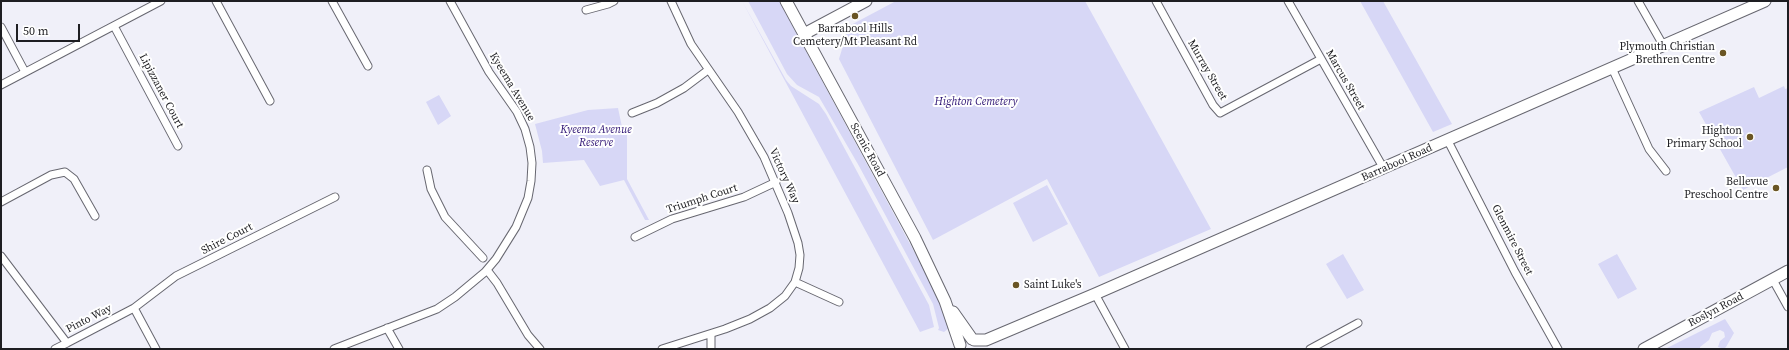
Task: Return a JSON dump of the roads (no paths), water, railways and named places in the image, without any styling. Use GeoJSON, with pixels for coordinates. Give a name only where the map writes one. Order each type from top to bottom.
{"type":"FeatureCollection","features":[{"type":"Feature","properties":{"kind":"main road","name":"Scenic Road"},"geometry":{"type":"LineString","coordinates":[[786,1],[915,238],[945,301],[958,347]]}},
{"type":"Feature","properties":{"kind":"main road"},"geometry":{"type":"LineString","coordinates":[[804,34],[866,1]]}},
{"type":"Feature","properties":{"kind":"main road","name":"Barrabool Road"},"geometry":{"type":"LineString","coordinates":[[958,347],[964,340],[976,343],[986,340],[1095,294],[1766,1]]}},
{"type":"Feature","properties":{"kind":"main road","name":"Roslyn Road"},"geometry":{"type":"LineString","coordinates":[[1644,349],[1788,271]]}},
{"type":"Feature","properties":{"kind":"main road","name":"Scenic Road"},"geometry":{"type":"LineString","coordinates":[[945,301],[976,343]]}},
{"type":"Feature","properties":{"kind":"main road","name":"Barrabool Road"},"geometry":{"type":"LineString","coordinates":[[986,349],[1027,323]]}},
{"type":"Feature","properties":{"kind":"street"},"geometry":{"type":"LineString","coordinates":[[1,85],[161,1]]}},
{"type":"Feature","properties":{"kind":"street"},"geometry":{"type":"LineString","coordinates":[[216,1],[270,101]]}},
{"type":"Feature","properties":{"kind":"street"},"geometry":{"type":"LineString","coordinates":[[332,1],[368,66]]}},
{"type":"Feature","properties":{"kind":"street","name":"Kyeema Avenue"},"geometry":{"type":"LineString","coordinates":[[334,349],[437,309],[455,297],[486,270],[507,243],[524,209],[532,181],[532,156],[522,121],[489,72],[450,1]]}},
{"type":"Feature","properties":{"kind":"street"},"geometry":{"type":"LineString","coordinates":[[586,10],[614,1]]}},
{"type":"Feature","properties":{"kind":"street","name":"Victory Way"},"geometry":{"type":"LineString","coordinates":[[662,349],[711,334],[750,319],[770,308],[785,296],[795,282],[799,268],[800,255],[798,243],[776,182],[764,157],[750,132],[708,70],[680,24],[671,1]]}},
{"type":"Feature","properties":{"kind":"street","name":"Murray Street"},"geometry":{"type":"LineString","coordinates":[[1156,1],[1213,105],[1220,113],[1320,59]]}},
{"type":"Feature","properties":{"kind":"street","name":"Marcus Street"},"geometry":{"type":"LineString","coordinates":[[1288,1],[1384,169]]}},
{"type":"Feature","properties":{"kind":"street"},"geometry":{"type":"LineString","coordinates":[[1638,1],[1663,45]]}},
{"type":"Feature","properties":{"kind":"street","name":"Lipizzaner Court"},"geometry":{"type":"LineString","coordinates":[[114,26],[178,146]]}},
{"type":"Feature","properties":{"kind":"street"},"geometry":{"type":"LineString","coordinates":[[1,27],[25,72]]}},
{"type":"Feature","properties":{"kind":"street"},"geometry":{"type":"LineString","coordinates":[[1612,68],[1649,149],[1666,171]]}},
{"type":"Feature","properties":{"kind":"street"},"geometry":{"type":"LineString","coordinates":[[632,113],[657,103],[684,88],[708,70]]}},
{"type":"Feature","properties":{"kind":"street","name":"Glenmire Street"},"geometry":{"type":"LineString","coordinates":[[1448,141],[1515,272],[1558,349]]}},
{"type":"Feature","properties":{"kind":"street"},"geometry":{"type":"LineString","coordinates":[[427,170],[431,189],[445,217],[483,258]]}},
{"type":"Feature","properties":{"kind":"street"},"geometry":{"type":"LineString","coordinates":[[1,202],[51,175],[65,172],[74,179],[95,216]]}},
{"type":"Feature","properties":{"kind":"street","name":"Triumph Court"},"geometry":{"type":"LineString","coordinates":[[636,238],[672,219],[744,197],[776,182]]}},
{"type":"Feature","properties":{"kind":"street","name":"Shire Court"},"geometry":{"type":"LineString","coordinates":[[134,308],[176,276],[335,197]]}},
{"type":"Feature","properties":{"kind":"street","name":"Pinto Way"},"geometry":{"type":"LineString","coordinates":[[1,256],[67,343],[134,308]]}},
{"type":"Feature","properties":{"kind":"street"},"geometry":{"type":"LineString","coordinates":[[486,270],[497,283],[528,335],[540,349]]}},
{"type":"Feature","properties":{"kind":"street"},"geometry":{"type":"LineString","coordinates":[[1772,280],[1788,307]]}},
{"type":"Feature","properties":{"kind":"street"},"geometry":{"type":"LineString","coordinates":[[795,282],[839,302]]}},
{"type":"Feature","properties":{"kind":"street"},"geometry":{"type":"LineString","coordinates":[[1095,294],[1125,349]]}},
{"type":"Feature","properties":{"kind":"street"},"geometry":{"type":"LineString","coordinates":[[134,308],[156,349]]}},
{"type":"Feature","properties":{"kind":"street"},"geometry":{"type":"LineString","coordinates":[[1310,349],[1358,322]]}},
{"type":"Feature","properties":{"kind":"street"},"geometry":{"type":"LineString","coordinates":[[387,328],[399,349]]}},
{"type":"Feature","properties":{"kind":"street"},"geometry":{"type":"LineString","coordinates":[[711,334],[711,349]]}},
{"type":"Feature","properties":{"kind":"street"},"geometry":{"type":"LineString","coordinates":[[55,349],[67,343]]}},
{"type":"Feature","properties":{"kind":"place","name":"Barrabool Hills Cemetery/Mt Pleasant Rd"},"geometry":{"type":"Point","coordinates":[855,16]}},
{"type":"Feature","properties":{"kind":"place","name":"Plymouth Christian Brethren Centre"},"geometry":{"type":"Point","coordinates":[1723,53]}},
{"type":"Feature","properties":{"kind":"place","name":"Highton Primary School"},"geometry":{"type":"Point","coordinates":[1750,137]}},
{"type":"Feature","properties":{"kind":"place","name":"Bellevue Preschool Centre"},"geometry":{"type":"Point","coordinates":[1776,188]}},
{"type":"Feature","properties":{"kind":"place","name":"Saint Luke's"},"geometry":{"type":"Point","coordinates":[1016,285]}},
{"type":"Feature","properties":{"kind":"park label","name":"Highton Cemetery"},"geometry":{"type":"Point","coordinates":[976,102]}},
{"type":"Feature","properties":{"kind":"park label","name":"Kyeema Avenue Reserve"},"geometry":{"type":"Point","coordinates":[596,136]}}]}
